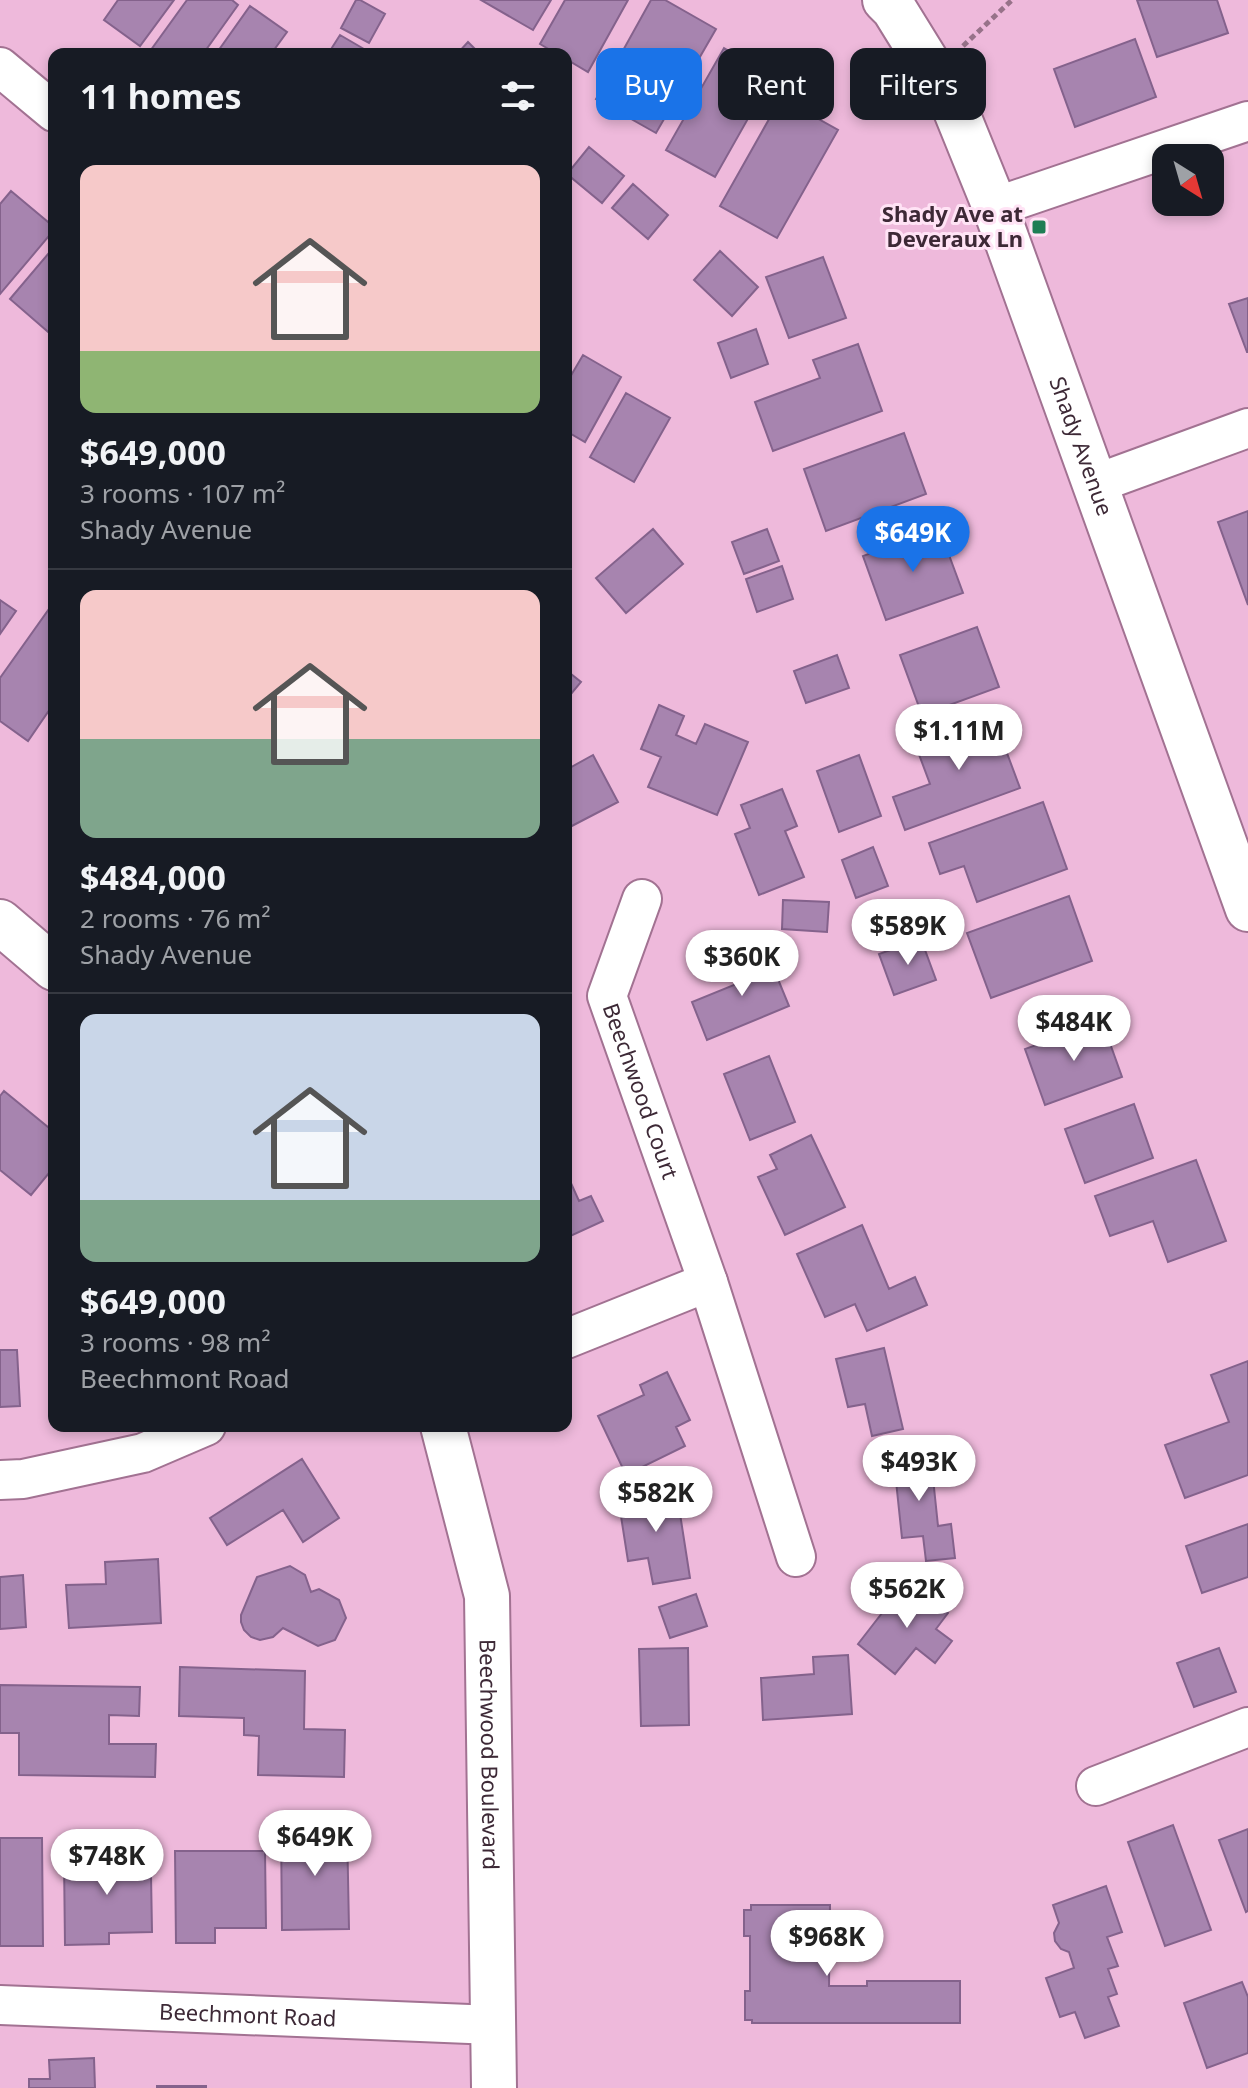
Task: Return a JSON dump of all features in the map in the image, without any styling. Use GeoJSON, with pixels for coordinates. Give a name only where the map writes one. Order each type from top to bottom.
{"type":"FeatureCollection","features":[{"type":"Feature","properties":{"kind":"main road","name":"Shady Avenue"},"geometry":{"type":"LineString","coordinates":[[885,0],[918,48]]}},
{"type":"Feature","properties":{"kind":"main road","name":"Shady Avenue"},"geometry":{"type":"LineString","coordinates":[[960,120],[995,207],[1248,909]]}},
{"type":"Feature","properties":{"kind":"main road"},"geometry":{"type":"LineString","coordinates":[[0,922],[48,963]]}},
{"type":"Feature","properties":{"kind":"main road","name":"Beechwood Boulevard"},"geometry":{"type":"LineString","coordinates":[[445,1432],[487,1596],[494,2088]]}},
{"type":"Feature","properties":{"kind":"street"},"geometry":{"type":"LineString","coordinates":[[0,67],[48,107]]}},
{"type":"Feature","properties":{"kind":"street"},"geometry":{"type":"LineString","coordinates":[[995,207],[1248,121]]}},
{"type":"Feature","properties":{"kind":"street"},"geometry":{"type":"LineString","coordinates":[[1095,484],[1248,428]]}},
{"type":"Feature","properties":{"kind":"street","name":"Beechwood Court"},"geometry":{"type":"LineString","coordinates":[[642,899],[607,996],[708,1282],[796,1557]]}},
{"type":"Feature","properties":{"kind":"street"},"geometry":{"type":"LineString","coordinates":[[572,1337],[708,1282]]}},
{"type":"Feature","properties":{"kind":"street"},"geometry":{"type":"LineString","coordinates":[[0,1480],[23,1479],[143,1453],[192,1432]]}},
{"type":"Feature","properties":{"kind":"street"},"geometry":{"type":"LineString","coordinates":[[1096,1786],[1248,1727]]}},
{"type":"Feature","properties":{"kind":"street","name":"Beechmont Road"},"geometry":{"type":"LineString","coordinates":[[0,2005],[494,2025]]}},
{"type":"Feature","properties":{"kind":"path"},"geometry":{"type":"LineString","coordinates":[[961,48],[1012,0]]}},
{"type":"Feature","properties":{"kind":"building"},"geometry":{"type":"Polygon","coordinates":[[[118,0],[174,0],[140,46],[104,20],[118,0]]]}},
{"type":"Feature","properties":{"kind":"building"},"geometry":{"type":"Polygon","coordinates":[[[187,0],[232,0],[238,5],[207,48],[152,48],[187,0]]]}},
{"type":"Feature","properties":{"kind":"building"},"geometry":{"type":"Polygon","coordinates":[[[356,0],[385,14],[369,43],[341,28],[356,0]]]}},
{"type":"Feature","properties":{"kind":"building"},"geometry":{"type":"Polygon","coordinates":[[[481,0],[551,0],[533,30],[481,0]]]}},
{"type":"Feature","properties":{"kind":"building"},"geometry":{"type":"Polygon","coordinates":[[[565,0],[628,0],[601,48],[596,48],[596,58],[588,72],[572,63],[572,48],[547,48],[540,44],[565,0]]]}},
{"type":"Feature","properties":{"kind":"building"},"geometry":{"type":"Polygon","coordinates":[[[651,0],[665,0],[716,29],[702,53],[702,48],[624,48],[651,0]]]}},
{"type":"Feature","properties":{"kind":"building"},"geometry":{"type":"Polygon","coordinates":[[[1137,0],[1217,0],[1228,33],[1157,57],[1137,0]]]}},
{"type":"Feature","properties":{"kind":"building"},"geometry":{"type":"Polygon","coordinates":[[[250,6],[287,32],[275,48],[220,48],[250,6]]]}},
{"type":"Feature","properties":{"kind":"building"},"geometry":{"type":"Polygon","coordinates":[[[340,35],[362,48],[332,48],[340,35]]]}},
{"type":"Feature","properties":{"kind":"building"},"geometry":{"type":"Polygon","coordinates":[[[1135,39],[1156,97],[1075,127],[1054,69],[1135,39]]]}},
{"type":"Feature","properties":{"kind":"building"},"geometry":{"type":"Polygon","coordinates":[[[718,59],[718,120],[747,120],[715,177],[666,150],[683,120],[702,120],[702,87],[718,59]]]}},
{"type":"Feature","properties":{"kind":"building"},"geometry":{"type":"Polygon","coordinates":[[[633,120],[664,120],[656,133],[633,120]]]}},
{"type":"Feature","properties":{"kind":"building"},"geometry":{"type":"Polygon","coordinates":[[[769,120],[820,120],[838,130],[777,238],[720,206],[769,120]]]}},
{"type":"Feature","properties":{"kind":"building"},"geometry":{"type":"Polygon","coordinates":[[[589,147],[624,176],[602,203],[572,178],[572,168],[589,147]]]}},
{"type":"Feature","properties":{"kind":"building"},"geometry":{"type":"Polygon","coordinates":[[[633,184],[668,215],[648,239],[612,208],[633,184]]]}},
{"type":"Feature","properties":{"kind":"building"},"geometry":{"type":"Polygon","coordinates":[[[11,191],[48,222],[48,237],[0,294],[0,204],[11,191]]]}},
{"type":"Feature","properties":{"kind":"building"},"geometry":{"type":"Polygon","coordinates":[[[720,251],[758,287],[732,316],[694,280],[720,251]]]}},
{"type":"Feature","properties":{"kind":"building"},"geometry":{"type":"Polygon","coordinates":[[[48,254],[48,332],[10,299],[48,254]]]}},
{"type":"Feature","properties":{"kind":"building"},"geometry":{"type":"Polygon","coordinates":[[[823,257],[846,318],[789,338],[766,277],[823,257]]]}},
{"type":"Feature","properties":{"kind":"building"},"geometry":{"type":"Polygon","coordinates":[[[1248,298],[1248,352],[1247,352],[1229,304],[1248,298]]]}},
{"type":"Feature","properties":{"kind":"building"},"geometry":{"type":"Polygon","coordinates":[[[756,329],[768,364],[731,378],[718,343],[756,329]]]}},
{"type":"Feature","properties":{"kind":"building"},"geometry":{"type":"Polygon","coordinates":[[[858,344],[882,411],[773,451],[755,402],[820,378],[813,360],[858,344]]]}},
{"type":"Feature","properties":{"kind":"building"},"geometry":{"type":"Polygon","coordinates":[[[583,355],[621,377],[585,442],[572,434],[572,374],[583,355]]]}},
{"type":"Feature","properties":{"kind":"building"},"geometry":{"type":"Polygon","coordinates":[[[626,393],[670,418],[634,482],[590,457],[626,393]]]}},
{"type":"Feature","properties":{"kind":"building"},"geometry":{"type":"Polygon","coordinates":[[[904,433],[926,494],[826,531],[804,469],[904,433]]]}},
{"type":"Feature","properties":{"kind":"building"},"geometry":{"type":"Polygon","coordinates":[[[1248,511],[1248,605],[1218,522],[1248,511]]]}},
{"type":"Feature","properties":{"kind":"building"},"geometry":{"type":"Polygon","coordinates":[[[939,528],[963,593],[886,620],[863,556],[939,528]]]}},
{"type":"Feature","properties":{"kind":"building"},"geometry":{"type":"Polygon","coordinates":[[[653,529],[683,564],[626,613],[596,578],[653,529]]]}},
{"type":"Feature","properties":{"kind":"building"},"geometry":{"type":"Polygon","coordinates":[[[767,529],[779,561],[744,574],[732,542],[767,529]]]}},
{"type":"Feature","properties":{"kind":"building"},"geometry":{"type":"Polygon","coordinates":[[[782,566],[793,599],[757,612],[746,579],[782,566]]]}},
{"type":"Feature","properties":{"kind":"building"},"geometry":{"type":"Polygon","coordinates":[[[0,600],[16,611],[0,634],[0,600]]]}},
{"type":"Feature","properties":{"kind":"building"},"geometry":{"type":"Polygon","coordinates":[[[48,610],[48,712],[28,741],[0,721],[0,678],[48,610]]]}},
{"type":"Feature","properties":{"kind":"building"},"geometry":{"type":"Polygon","coordinates":[[[977,627],[999,687],[922,715],[900,655],[977,627]]]}},
{"type":"Feature","properties":{"kind":"building"},"geometry":{"type":"Polygon","coordinates":[[[837,655],[849,688],[806,703],[794,671],[837,655]]]}},
{"type":"Feature","properties":{"kind":"building"},"geometry":{"type":"Polygon","coordinates":[[[572,675],[581,682],[572,693],[572,675]]]}},
{"type":"Feature","properties":{"kind":"building"},"geometry":{"type":"Polygon","coordinates":[[[659,705],[684,716],[676,735],[696,744],[705,724],[748,742],[717,815],[648,787],[661,757],[641,749],[659,705]]]}},
{"type":"Feature","properties":{"kind":"building"},"geometry":{"type":"Polygon","coordinates":[[[992,713],[1020,788],[905,830],[893,797],[930,784],[914,741],[992,713]]]}},
{"type":"Feature","properties":{"kind":"building"},"geometry":{"type":"Polygon","coordinates":[[[593,755],[618,802],[572,826],[572,767],[593,755]]]}},
{"type":"Feature","properties":{"kind":"building"},"geometry":{"type":"Polygon","coordinates":[[[859,755],[881,816],[839,832],[817,771],[859,755]]]}},
{"type":"Feature","properties":{"kind":"building"},"geometry":{"type":"Polygon","coordinates":[[[782,789],[797,826],[785,831],[804,877],[759,895],[735,834],[750,828],[741,805],[782,789]]]}},
{"type":"Feature","properties":{"kind":"building"},"geometry":{"type":"Polygon","coordinates":[[[1043,802],[1067,869],[977,902],[964,866],[940,874],[929,843],[1043,802]]]}},
{"type":"Feature","properties":{"kind":"building"},"geometry":{"type":"Polygon","coordinates":[[[873,847],[888,886],[856,898],[842,860],[873,847]]]}},
{"type":"Feature","properties":{"kind":"building"},"geometry":{"type":"Polygon","coordinates":[[[1069,896],[1092,961],[991,998],[967,933],[1069,896]]]}},
{"type":"Feature","properties":{"kind":"building"},"geometry":{"type":"Polygon","coordinates":[[[783,900],[829,902],[827,932],[782,929],[783,900]]]}},
{"type":"Feature","properties":{"kind":"building"},"geometry":{"type":"Polygon","coordinates":[[[921,939],[936,980],[894,995],[879,954],[921,939]]]}},
{"type":"Feature","properties":{"kind":"building"},"geometry":{"type":"Polygon","coordinates":[[[766,950],[789,1006],[707,1040],[692,1002],[739,983],[732,964],[766,950]]]}},
{"type":"Feature","properties":{"kind":"building"},"geometry":{"type":"Polygon","coordinates":[[[1102,1021],[1122,1077],[1045,1105],[1025,1049],[1102,1021]]]}},
{"type":"Feature","properties":{"kind":"building"},"geometry":{"type":"Polygon","coordinates":[[[769,1056],[795,1122],[750,1140],[724,1074],[769,1056]]]}},
{"type":"Feature","properties":{"kind":"building"},"geometry":{"type":"Polygon","coordinates":[[[4,1091],[48,1127],[48,1174],[31,1195],[0,1170],[0,1096],[4,1091]]]}},
{"type":"Feature","properties":{"kind":"building"},"geometry":{"type":"Polygon","coordinates":[[[1134,1104],[1153,1158],[1085,1183],[1065,1129],[1134,1104]]]}},
{"type":"Feature","properties":{"kind":"building"},"geometry":{"type":"Polygon","coordinates":[[[811,1135],[845,1207],[785,1235],[758,1177],[777,1169],[770,1155],[811,1135]]]}},
{"type":"Feature","properties":{"kind":"building"},"geometry":{"type":"Polygon","coordinates":[[[1196,1160],[1226,1241],[1168,1262],[1153,1221],[1110,1236],[1095,1196],[1196,1160]]]}},
{"type":"Feature","properties":{"kind":"building"},"geometry":{"type":"Polygon","coordinates":[[[572,1185],[579,1201],[591,1196],[603,1221],[572,1235],[572,1185]]]}},
{"type":"Feature","properties":{"kind":"building"},"geometry":{"type":"Polygon","coordinates":[[[862,1225],[889,1289],[915,1277],[927,1305],[867,1331],[855,1304],[825,1317],[797,1254],[862,1225]]]}},
{"type":"Feature","properties":{"kind":"building"},"geometry":{"type":"Polygon","coordinates":[[[884,1348],[903,1429],[872,1436],[865,1404],[848,1407],[836,1359],[884,1348]]]}},
{"type":"Feature","properties":{"kind":"building"},"geometry":{"type":"Polygon","coordinates":[[[0,1350],[17,1350],[20,1406],[0,1407],[0,1350]]]}},
{"type":"Feature","properties":{"kind":"building"},"geometry":{"type":"Polygon","coordinates":[[[1248,1361],[1248,1475],[1185,1498],[1165,1445],[1229,1422],[1211,1375],[1248,1361]]]}},
{"type":"Feature","properties":{"kind":"building"},"geometry":{"type":"Polygon","coordinates":[[[667,1372],[690,1420],[676,1427],[685,1446],[626,1475],[598,1416],[644,1395],[640,1385],[667,1372]]]}},
{"type":"Feature","properties":{"kind":"building"},"geometry":{"type":"Polygon","coordinates":[[[934,1453],[938,1526],[951,1524],[955,1558],[926,1561],[923,1536],[902,1538],[896,1481],[882,1482],[879,1459],[934,1453]]]}},
{"type":"Feature","properties":{"kind":"building"},"geometry":{"type":"Polygon","coordinates":[[[302,1459],[339,1518],[303,1542],[283,1510],[227,1545],[210,1518],[302,1459]]]}},
{"type":"Feature","properties":{"kind":"building"},"geometry":{"type":"Polygon","coordinates":[[[676,1488],[690,1578],[653,1584],[648,1558],[628,1561],[618,1497],[676,1488]]]}},
{"type":"Feature","properties":{"kind":"building"},"geometry":{"type":"Polygon","coordinates":[[[1248,1524],[1248,1577],[1202,1593],[1186,1546],[1248,1524]]]}},
{"type":"Feature","properties":{"kind":"building"},"geometry":{"type":"Polygon","coordinates":[[[158,1559],[161,1623],[69,1628],[66,1585],[106,1584],[105,1562],[158,1559]]]}},
{"type":"Feature","properties":{"kind":"building"},"geometry":{"type":"Polygon","coordinates":[[[290,1566],[305,1575],[311,1592],[319,1589],[339,1600],[346,1618],[335,1640],[318,1646],[283,1628],[273,1637],[260,1640],[244,1630],[241,1615],[257,1577],[290,1566]]]}},
{"type":"Feature","properties":{"kind":"building"},"geometry":{"type":"Polygon","coordinates":[[[23,1575],[26,1627],[0,1629],[0,1577],[23,1575]]]}},
{"type":"Feature","properties":{"kind":"building"},"geometry":{"type":"Polygon","coordinates":[[[907,1581],[948,1613],[936,1629],[952,1641],[935,1663],[916,1648],[895,1674],[858,1644],[907,1581]]]}},
{"type":"Feature","properties":{"kind":"building"},"geometry":{"type":"Polygon","coordinates":[[[696,1594],[707,1626],[670,1638],[659,1607],[696,1594]]]}},
{"type":"Feature","properties":{"kind":"building"},"geometry":{"type":"Polygon","coordinates":[[[688,1648],[689,1725],[641,1726],[639,1649],[688,1648]]]}},
{"type":"Feature","properties":{"kind":"building"},"geometry":{"type":"Polygon","coordinates":[[[1219,1648],[1236,1692],[1194,1707],[1177,1663],[1219,1648]]]}},
{"type":"Feature","properties":{"kind":"building"},"geometry":{"type":"Polygon","coordinates":[[[848,1655],[852,1714],[763,1720],[761,1678],[814,1674],[813,1657],[848,1655]]]}},
{"type":"Feature","properties":{"kind":"building"},"geometry":{"type":"Polygon","coordinates":[[[180,1667],[305,1671],[304,1729],[345,1730],[344,1777],[258,1775],[259,1736],[244,1735],[244,1718],[179,1716],[180,1667]]]}},
{"type":"Feature","properties":{"kind":"building"},"geometry":{"type":"Polygon","coordinates":[[[0,1685],[140,1687],[139,1716],[109,1715],[109,1744],[156,1744],[155,1777],[19,1775],[19,1733],[0,1733],[0,1685]]]}},
{"type":"Feature","properties":{"kind":"building"},"geometry":{"type":"Polygon","coordinates":[[[1173,1825],[1211,1930],[1165,1946],[1128,1842],[1173,1825]]]}},
{"type":"Feature","properties":{"kind":"building"},"geometry":{"type":"Polygon","coordinates":[[[347,1826],[349,1929],[282,1930],[281,1827],[347,1826]]]}},
{"type":"Feature","properties":{"kind":"building"},"geometry":{"type":"Polygon","coordinates":[[[1248,1829],[1248,1911],[1246,1912],[1219,1840],[1248,1829]]]}},
{"type":"Feature","properties":{"kind":"building"},"geometry":{"type":"Polygon","coordinates":[[[0,1838],[42,1838],[43,1946],[0,1946],[0,1838]]]}},
{"type":"Feature","properties":{"kind":"building"},"geometry":{"type":"Polygon","coordinates":[[[146,1851],[146,1875],[151,1875],[152,1932],[109,1933],[109,1944],[65,1945],[64,1859],[102,1859],[101,1852],[146,1851]]]}},
{"type":"Feature","properties":{"kind":"building"},"geometry":{"type":"Polygon","coordinates":[[[175,1851],[265,1851],[266,1928],[215,1928],[215,1943],[176,1943],[175,1851]]]}},
{"type":"Feature","properties":{"kind":"building"},"geometry":{"type":"Polygon","coordinates":[[[1106,1886],[1122,1932],[1107,1937],[1118,1966],[1108,1969],[1117,1994],[1108,1997],[1119,2026],[1085,2038],[1075,2012],[1060,2017],[1046,1978],[1074,1968],[1069,1952],[1061,1949],[1055,1941],[1054,1933],[1059,1923],[1053,1905],[1106,1886]]]}},
{"type":"Feature","properties":{"kind":"building"},"geometry":{"type":"Polygon","coordinates":[[[751,1905],[830,1905],[829,1986],[867,1986],[867,1981],[960,1981],[960,2023],[752,2023],[752,2020],[745,2020],[745,1991],[750,1991],[750,1936],[744,1936],[744,1910],[751,1910],[751,1905]]]}},
{"type":"Feature","properties":{"kind":"building"},"geometry":{"type":"Polygon","coordinates":[[[1242,1982],[1248,1997],[1248,2053],[1207,2068],[1184,2003],[1242,1982]]]}},
{"type":"Feature","properties":{"kind":"building"},"geometry":{"type":"Polygon","coordinates":[[[94,2058],[95,2088],[29,2088],[29,2079],[50,2079],[49,2060],[94,2058]]]}},
{"type":"Feature","properties":{"kind":"building"},"geometry":{"type":"Polygon","coordinates":[[[206,2086],[206,2088],[157,2088],[206,2086]]]}},
{"type":"Feature","properties":{"kind":"place","name":"Shady Ave at Deveraux Ln"},"geometry":{"type":"Point","coordinates":[1039,227]}}]}
